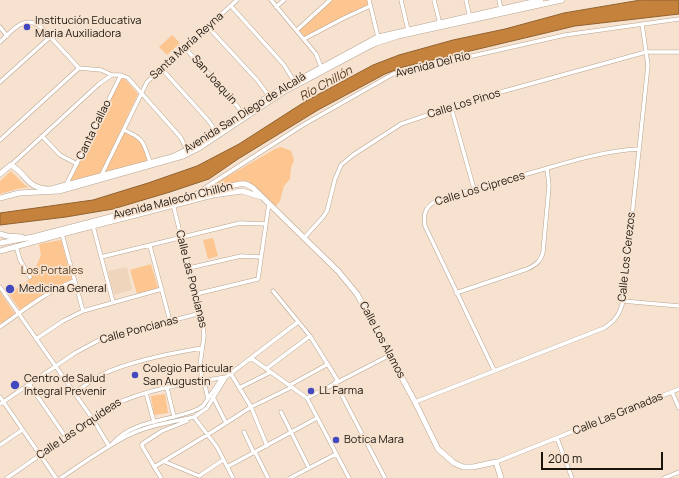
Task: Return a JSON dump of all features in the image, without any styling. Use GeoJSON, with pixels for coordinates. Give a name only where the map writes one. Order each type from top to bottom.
{"type":"FeatureCollection","features":[{"type":"Feature","properties":{"kind":"main road","name":"Avenida San Diego de Alcalá"},"geometry":{"type":"LineString","coordinates":[[470,18],[531,1],[541,0]]}},
{"type":"Feature","properties":{"kind":"main road","name":"Avenida San Diego de Alcalá"},"geometry":{"type":"LineString","coordinates":[[0,198],[19,193],[59,191],[150,162],[172,157],[187,150],[294,81],[376,43],[470,18],[562,0]]}},
{"type":"Feature","properties":{"kind":"main road","name":"Avenida San Diego de Alcalá"},"geometry":{"type":"LineString","coordinates":[[11,165],[27,181],[37,186],[52,189],[170,161],[193,152],[285,91],[378,37],[440,25]]}},
{"type":"Feature","properties":{"kind":"main road"},"geometry":{"type":"LineString","coordinates":[[0,174],[11,165]]}},
{"type":"Feature","properties":{"kind":"main road","name":"Avenida Malecón Chillón"},"geometry":{"type":"LineString","coordinates":[[0,251],[172,204],[192,196],[242,183],[248,184],[264,198]]}},
{"type":"Feature","properties":{"kind":"main road","name":"Avenida Malecón Chillón"},"geometry":{"type":"LineString","coordinates":[[0,243],[33,237],[172,204],[231,192],[243,191],[264,198]]}},
{"type":"Feature","properties":{"kind":"main road","name":"Calle Los Alamos"},"geometry":{"type":"LineString","coordinates":[[264,198],[338,271],[357,294],[415,402],[438,449],[445,457],[463,467],[473,467],[496,462]]}},
{"type":"Feature","properties":{"kind":"main road"},"geometry":{"type":"LineString","coordinates":[[0,234],[33,237]]}},
{"type":"Feature","properties":{"kind":"main road"},"geometry":{"type":"LineString","coordinates":[[0,243],[22,244]]}},
{"type":"Feature","properties":{"kind":"main road"},"geometry":{"type":"LineString","coordinates":[[496,462],[501,478]]}},
{"type":"Feature","properties":{"kind":"street","name":"Santa María Reyna"},"geometry":{"type":"LineString","coordinates":[[100,178],[147,82],[237,0]]}},
{"type":"Feature","properties":{"kind":"street"},"geometry":{"type":"LineString","coordinates":[[271,0],[316,54],[322,69]]}},
{"type":"Feature","properties":{"kind":"street"},"geometry":{"type":"LineString","coordinates":[[276,7],[284,0]]}},
{"type":"Feature","properties":{"kind":"street"},"geometry":{"type":"LineString","coordinates":[[297,30],[330,0]]}},
{"type":"Feature","properties":{"kind":"street"},"geometry":{"type":"LineString","coordinates":[[368,0],[378,37]]}},
{"type":"Feature","properties":{"kind":"street"},"geometry":{"type":"LineString","coordinates":[[401,0],[408,30]]}},
{"type":"Feature","properties":{"kind":"street"},"geometry":{"type":"LineString","coordinates":[[434,0],[440,25]]}},
{"type":"Feature","properties":{"kind":"street"},"geometry":{"type":"LineString","coordinates":[[466,0],[470,18]]}},
{"type":"Feature","properties":{"kind":"street"},"geometry":{"type":"LineString","coordinates":[[499,0],[501,9]]}},
{"type":"Feature","properties":{"kind":"street"},"geometry":{"type":"LineString","coordinates":[[231,6],[284,65],[294,81]]}},
{"type":"Feature","properties":{"kind":"street"},"geometry":{"type":"LineString","coordinates":[[304,39],[370,6]]}},
{"type":"Feature","properties":{"kind":"street","name":"Avenida Del Río"},"geometry":{"type":"LineString","coordinates":[[192,196],[303,125],[393,74],[565,35],[679,19]]}},
{"type":"Feature","properties":{"kind":"street"},"geometry":{"type":"LineString","coordinates":[[0,42],[24,22],[30,21],[36,23],[79,68],[101,70],[128,78],[178,135],[187,150]]}},
{"type":"Feature","properties":{"kind":"street","name":"Calle Los Cerezos"},"geometry":{"type":"LineString","coordinates":[[415,402],[604,328],[612,323],[618,316],[623,301],[647,73],[642,24]]}},
{"type":"Feature","properties":{"kind":"street"},"geometry":{"type":"LineString","coordinates":[[0,27],[6,36]]}},
{"type":"Feature","properties":{"kind":"street"},"geometry":{"type":"LineString","coordinates":[[208,27],[257,80],[269,96]]}},
{"type":"Feature","properties":{"kind":"street"},"geometry":{"type":"LineString","coordinates":[[0,82],[50,37]]}},
{"type":"Feature","properties":{"kind":"street","name":"San Joaquin"},"geometry":{"type":"LineString","coordinates":[[185,48],[238,107],[242,114]]}},
{"type":"Feature","properties":{"kind":"street","name":"Calle Los Pinos"},"geometry":{"type":"LineString","coordinates":[[304,238],[324,217],[338,172],[346,160],[401,124],[451,107],[646,52],[679,52]]}},
{"type":"Feature","properties":{"kind":"street"},"geometry":{"type":"LineString","coordinates":[[0,140],[79,68]]}},
{"type":"Feature","properties":{"kind":"street"},"geometry":{"type":"LineString","coordinates":[[161,68],[216,131]]}},
{"type":"Feature","properties":{"kind":"street"},"geometry":{"type":"LineString","coordinates":[[11,165],[99,84],[112,74]]}},
{"type":"Feature","properties":{"kind":"street","name":"Canta Callao"},"geometry":{"type":"LineString","coordinates":[[66,185],[121,75]]}},
{"type":"Feature","properties":{"kind":"street"},"geometry":{"type":"LineString","coordinates":[[451,107],[474,189]]}},
{"type":"Feature","properties":{"kind":"street"},"geometry":{"type":"LineString","coordinates":[[124,130],[142,140],[150,162]]}},
{"type":"Feature","properties":{"kind":"street"},"geometry":{"type":"LineString","coordinates":[[42,136],[60,155],[77,164]]}},
{"type":"Feature","properties":{"kind":"street","name":"Calle Los Cipreces"},"geometry":{"type":"LineString","coordinates":[[494,370],[456,294],[425,226],[425,211],[429,205],[434,202],[474,189],[589,156],[615,151],[639,149]]}},
{"type":"Feature","properties":{"kind":"street"},"geometry":{"type":"LineString","coordinates":[[456,294],[527,269],[538,263],[543,252],[549,186],[548,168]]}},
{"type":"Feature","properties":{"kind":"street"},"geometry":{"type":"LineString","coordinates":[[196,294],[258,279],[269,203]]}},
{"type":"Feature","properties":{"kind":"street","name":"Calle Las Poncianas"},"geometry":{"type":"LineString","coordinates":[[172,204],[201,313],[204,336],[200,365],[208,399]]}},
{"type":"Feature","properties":{"kind":"street"},"geometry":{"type":"LineString","coordinates":[[101,257],[240,223],[266,224]]}},
{"type":"Feature","properties":{"kind":"street"},"geometry":{"type":"LineString","coordinates":[[92,226],[112,302]]}},
{"type":"Feature","properties":{"kind":"street"},"geometry":{"type":"LineString","coordinates":[[62,234],[82,311]]}},
{"type":"Feature","properties":{"kind":"street"},"geometry":{"type":"LineString","coordinates":[[16,246],[20,260],[30,277]]}},
{"type":"Feature","properties":{"kind":"street"},"geometry":{"type":"LineString","coordinates":[[150,246],[170,321]]}},
{"type":"Feature","properties":{"kind":"street"},"geometry":{"type":"LineString","coordinates":[[189,268],[241,256],[261,257]]}},
{"type":"Feature","properties":{"kind":"street"},"geometry":{"type":"LineString","coordinates":[[0,327],[44,296],[59,287],[74,281]]}},
{"type":"Feature","properties":{"kind":"street"},"geometry":{"type":"LineString","coordinates":[[0,287],[92,418],[109,446]]}},
{"type":"Feature","properties":{"kind":"street"},"geometry":{"type":"LineString","coordinates":[[36,339],[63,321],[82,311],[162,289]]}},
{"type":"Feature","properties":{"kind":"street"},"geometry":{"type":"LineString","coordinates":[[274,291],[310,336],[328,364],[385,478]]}},
{"type":"Feature","properties":{"kind":"street"},"geometry":{"type":"LineString","coordinates":[[623,301],[679,306]]}},
{"type":"Feature","properties":{"kind":"street","name":"Calle Poncianas"},"geometry":{"type":"LineString","coordinates":[[2,403],[55,366],[88,345],[101,339],[201,313]]}},
{"type":"Feature","properties":{"kind":"street"},"geometry":{"type":"LineString","coordinates":[[109,446],[125,432],[139,426],[174,417],[203,406],[224,378],[298,322]]}},
{"type":"Feature","properties":{"kind":"street"},"geometry":{"type":"LineString","coordinates":[[266,369],[310,336]]}},
{"type":"Feature","properties":{"kind":"street"},"geometry":{"type":"LineString","coordinates":[[74,393],[102,375],[113,370],[162,356],[202,348]]}},
{"type":"Feature","properties":{"kind":"street"},"geometry":{"type":"LineString","coordinates":[[306,398],[336,381],[390,355]]}},
{"type":"Feature","properties":{"kind":"street"},"geometry":{"type":"LineString","coordinates":[[251,358],[306,398],[318,418],[348,478]]}},
{"type":"Feature","properties":{"kind":"street"},"geometry":{"type":"LineString","coordinates":[[154,467],[250,407],[291,386],[328,364]]}},
{"type":"Feature","properties":{"kind":"street"},"geometry":{"type":"LineString","coordinates":[[239,388],[271,372]]}},
{"type":"Feature","properties":{"kind":"street"},"geometry":{"type":"LineString","coordinates":[[231,374],[250,407],[267,446]]}},
{"type":"Feature","properties":{"kind":"street"},"geometry":{"type":"LineString","coordinates":[[161,478],[142,444],[162,431],[194,417],[205,409],[224,378]]}},
{"type":"Feature","properties":{"kind":"street","name":"Calle Las Orquídeas"},"geometry":{"type":"LineString","coordinates":[[7,478],[92,418],[111,406],[126,399],[167,388],[224,378]]}},
{"type":"Feature","properties":{"kind":"street"},"geometry":{"type":"LineString","coordinates":[[29,384],[65,436]]}},
{"type":"Feature","properties":{"kind":"street"},"geometry":{"type":"LineString","coordinates":[[167,388],[174,417]]}},
{"type":"Feature","properties":{"kind":"street","name":"Calle Las Granadas"},"geometry":{"type":"LineString","coordinates":[[496,462],[679,389]]}},
{"type":"Feature","properties":{"kind":"street"},"geometry":{"type":"LineString","coordinates":[[672,392],[679,406]]}},
{"type":"Feature","properties":{"kind":"street"},"geometry":{"type":"LineString","coordinates":[[146,393],[154,422]]}},
{"type":"Feature","properties":{"kind":"street"},"geometry":{"type":"LineString","coordinates":[[0,397],[2,403],[56,478]]}},
{"type":"Feature","properties":{"kind":"street"},"geometry":{"type":"LineString","coordinates":[[213,397],[226,423]]}},
{"type":"Feature","properties":{"kind":"street"},"geometry":{"type":"LineString","coordinates":[[281,412],[309,468]]}},
{"type":"Feature","properties":{"kind":"street"},"geometry":{"type":"LineString","coordinates":[[194,417],[217,447],[233,478]]}},
{"type":"Feature","properties":{"kind":"street"},"geometry":{"type":"LineString","coordinates":[[61,478],[109,446],[136,432],[194,417]]}},
{"type":"Feature","properties":{"kind":"street"},"geometry":{"type":"LineString","coordinates":[[227,467],[318,418]]}},
{"type":"Feature","properties":{"kind":"street"},"geometry":{"type":"LineString","coordinates":[[0,445],[22,430]]}},
{"type":"Feature","properties":{"kind":"street"},"geometry":{"type":"LineString","coordinates":[[244,432],[268,478]]}},
{"type":"Feature","properties":{"kind":"street"},"geometry":{"type":"LineString","coordinates":[[557,438],[572,478]]}},
{"type":"Feature","properties":{"kind":"street"},"geometry":{"type":"LineString","coordinates":[[290,478],[336,454]]}},
{"type":"Feature","properties":{"kind":"street"},"geometry":{"type":"LineString","coordinates":[[163,461],[198,476],[223,460]]}},
{"type":"Feature","properties":{"kind":"street"},"geometry":{"type":"LineString","coordinates":[[664,478],[679,472]]}},
{"type":"Feature","properties":{"kind":"shaded area"},"geometry":{"type":"Polygon","coordinates":[[[641,0],[679,0],[679,14],[575,26],[403,67],[385,74],[318,110],[238,159],[209,179],[113,209],[66,217],[0,225],[0,213],[93,200],[197,166],[239,144],[306,101],[373,65],[399,55],[453,40],[505,29],[564,13],[641,0]]]}},
{"type":"Feature","properties":{"kind":"shaded area"},"geometry":{"type":"Polygon","coordinates":[[[127,267],[132,290],[114,295],[108,271],[127,267]]]}},
{"type":"Feature","properties":{"kind":"green space"},"geometry":{"type":"Polygon","coordinates":[[[332,0],[367,0],[369,5],[305,37],[299,30],[332,0]]]}},
{"type":"Feature","properties":{"kind":"green space"},"geometry":{"type":"Polygon","coordinates":[[[172,35],[180,43],[167,55],[159,47],[172,35]]]}},
{"type":"Feature","properties":{"kind":"green space"},"geometry":{"type":"Polygon","coordinates":[[[121,78],[125,79],[138,94],[100,174],[70,182],[121,78]]]}},
{"type":"Feature","properties":{"kind":"green space"},"geometry":{"type":"Polygon","coordinates":[[[124,132],[141,140],[148,161],[104,173],[124,132]]]}},
{"type":"Feature","properties":{"kind":"green space"},"geometry":{"type":"Polygon","coordinates":[[[281,147],[291,151],[294,160],[291,168],[290,179],[284,186],[280,201],[275,207],[248,181],[204,190],[275,149],[281,147]]]}},
{"type":"Feature","properties":{"kind":"green space"},"geometry":{"type":"Polygon","coordinates":[[[11,171],[29,187],[0,194],[0,181],[11,171]]]}},
{"type":"Feature","properties":{"kind":"green space"},"geometry":{"type":"Polygon","coordinates":[[[213,238],[218,256],[208,259],[203,240],[213,238]]]}},
{"type":"Feature","properties":{"kind":"green space","name":"Los Portales"},"geometry":{"type":"Polygon","coordinates":[[[61,240],[72,280],[20,310],[9,294],[32,276],[41,255],[39,244],[61,240]]]}},
{"type":"Feature","properties":{"kind":"green space"},"geometry":{"type":"Polygon","coordinates":[[[151,264],[158,288],[137,294],[130,270],[151,264]]]}},
{"type":"Feature","properties":{"kind":"green space"},"geometry":{"type":"Polygon","coordinates":[[[0,292],[15,314],[0,324],[0,292]]]}},
{"type":"Feature","properties":{"kind":"green space"},"geometry":{"type":"Polygon","coordinates":[[[165,394],[168,413],[154,415],[151,396],[165,394]]]}},
{"type":"Feature","properties":{"kind":"place","name":"Institución Educativa Maria Auxiliadora"},"geometry":{"type":"Point","coordinates":[27,27]}},
{"type":"Feature","properties":{"kind":"place","name":"Medicina General"},"geometry":{"type":"Point","coordinates":[10,289]}},
{"type":"Feature","properties":{"kind":"place","name":"Colegio Particular San Augustin"},"geometry":{"type":"Point","coordinates":[135,375]}},
{"type":"Feature","properties":{"kind":"place","name":"Centro de Salud Integral Prevenir"},"geometry":{"type":"Point","coordinates":[15,385]}},
{"type":"Feature","properties":{"kind":"place","name":"LL Farma"},"geometry":{"type":"Point","coordinates":[311,391]}},
{"type":"Feature","properties":{"kind":"place","name":"Botica Mara"},"geometry":{"type":"Point","coordinates":[336,440]}},
{"type":"Feature","properties":{"kind":"water label","name":"Río Chillón"},"geometry":{"type":"Point","coordinates":[326,84]}}]}
